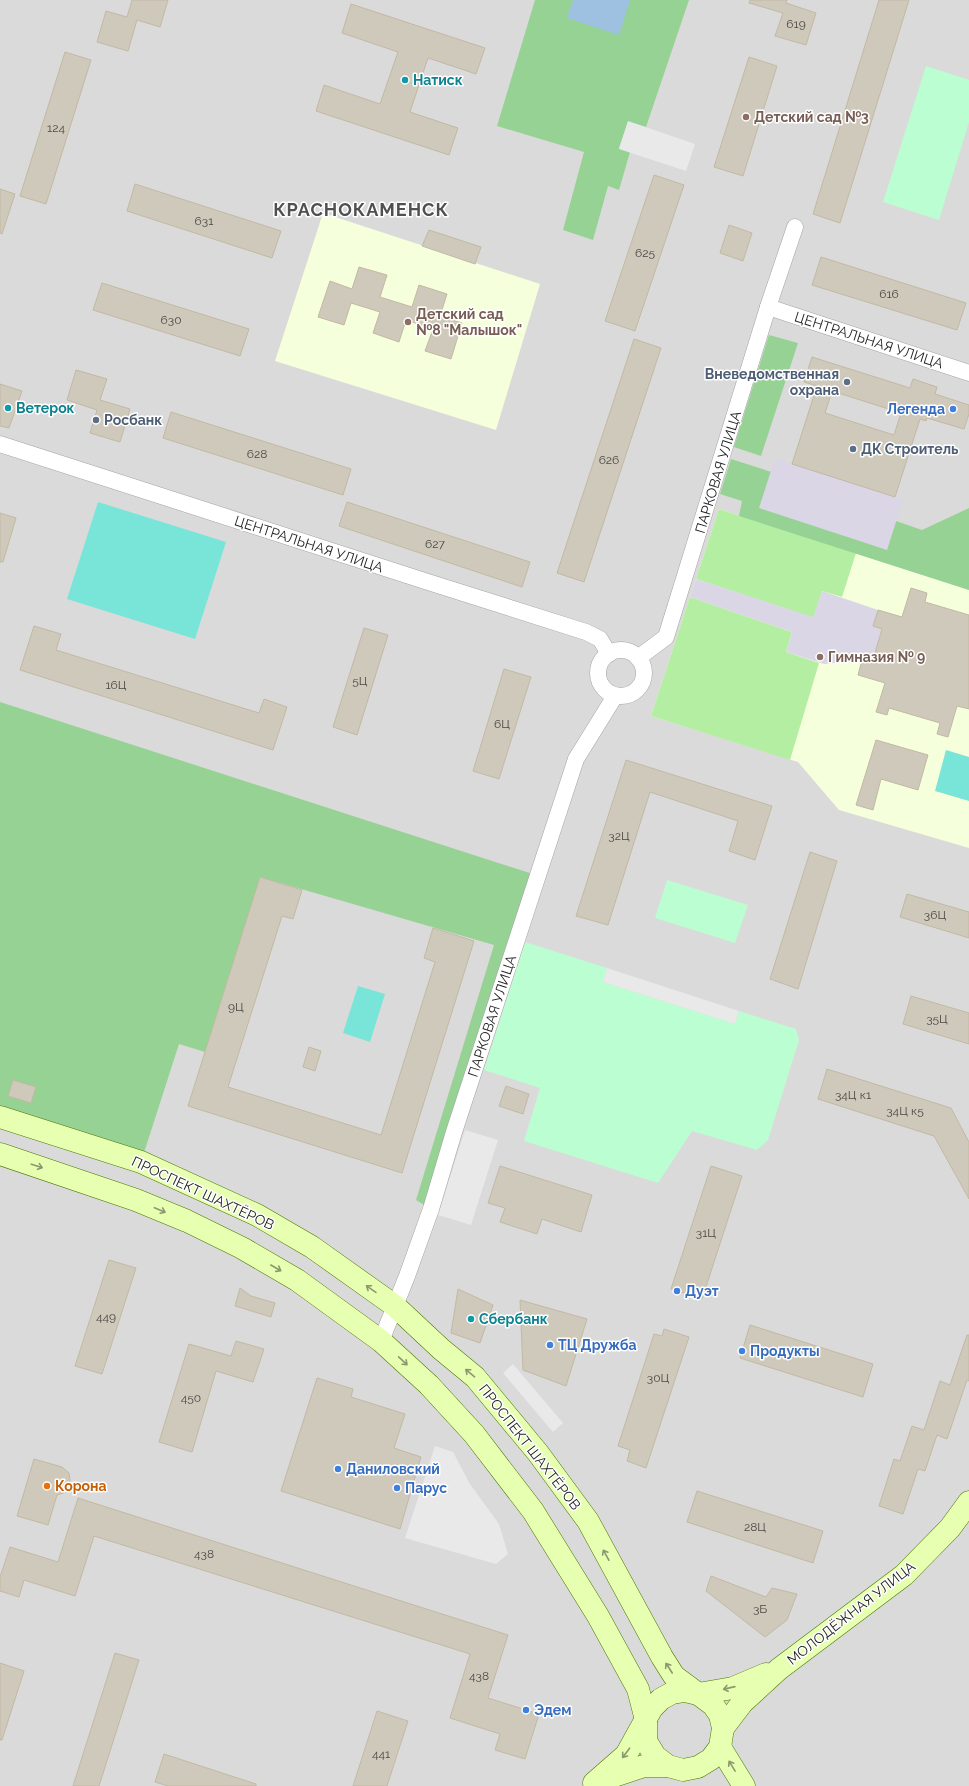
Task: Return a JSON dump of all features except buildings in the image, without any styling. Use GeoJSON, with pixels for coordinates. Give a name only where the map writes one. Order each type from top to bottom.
{"type":"FeatureCollection","features":[{"type":"Feature","properties":{"kind":"main road","name":"ПРОСПЕКТ ШАХТЁРОВ"},"geometry":{"type":"LineString","coordinates":[[0,1117],[141,1162],[257,1214],[312,1247],[395,1306],[441,1349],[475,1377],[538,1453],[588,1522],[662,1657],[674,1676],[698,1694]]}},
{"type":"Feature","properties":{"kind":"main road"},"geometry":{"type":"LineString","coordinates":[[0,1154],[136,1200],[242,1248],[298,1280],[381,1341],[428,1385],[474,1434],[533,1511],[598,1616],[635,1684],[646,1720],[646,1741],[654,1756],[681,1774]]}},
{"type":"Feature","properties":{"kind":"main road","name":"МОЛОДЁЖНАЯ УЛИЦА"},"geometry":{"type":"LineString","coordinates":[[721,1737],[742,1703],[779,1669],[904,1575],[950,1528],[969,1502]]}},
{"type":"Feature","properties":{"kind":"main road","name":"МОЛОДЁЖНАЯ УЛИЦА"},"geometry":{"type":"LineString","coordinates":[[698,1694],[733,1688],[779,1669]]}},
{"type":"Feature","properties":{"kind":"main road"},"geometry":{"type":"LineString","coordinates":[[591,1784],[626,1755],[652,1708],[661,1699],[672,1693],[685,1692],[698,1694],[713,1705],[720,1715],[721,1737],[744,1786]]}},
{"type":"Feature","properties":{"kind":"main road"},"geometry":{"type":"LineString","coordinates":[[591,1784],[644,1766],[681,1774],[698,1767],[711,1759],[721,1737]]}},
{"type":"Feature","properties":{"kind":"street","name":"ПАРКОВАЯ УЛИЦА"},"geometry":{"type":"LineString","coordinates":[[638,658],[666,637],[768,307],[795,227]]}},
{"type":"Feature","properties":{"kind":"street","name":"ЦЕНТРАЛЬНАЯ УЛИЦА"},"geometry":{"type":"LineString","coordinates":[[768,307],[969,373]]}},
{"type":"Feature","properties":{"kind":"street","name":"ЦЕНТРАЛЬНАЯ УЛИЦА"},"geometry":{"type":"LineString","coordinates":[[0,444],[586,632],[600,639],[609,654]]}},
{"type":"Feature","properties":{"kind":"street"},"geometry":{"type":"LineString","coordinates":[[624,651],[632,653],[638,658],[642,665],[644,674],[642,682],[637,689],[630,694],[615,696],[603,687],[598,676],[601,663],[609,654],[624,651]]}},
{"type":"Feature","properties":{"kind":"street","name":"ПАРКОВАЯ УЛИЦА"},"geometry":{"type":"LineString","coordinates":[[381,1341],[431,1209],[454,1132],[576,759],[615,696]]}},
{"type":"Feature","properties":{"kind":"shaded area"},"geometry":{"type":"Polygon","coordinates":[[[0,0],[969,0],[969,1786],[0,1786],[0,0]]]}},
{"type":"Feature","properties":{"kind":"shaded area"},"geometry":{"type":"Polygon","coordinates":[[[573,0],[630,0],[619,35],[567,18],[573,0]]]}},
{"type":"Feature","properties":{"kind":"shaded area"},"geometry":{"type":"Polygon","coordinates":[[[628,121],[695,144],[686,171],[619,149],[628,121]]]}},
{"type":"Feature","properties":{"kind":"shaded area","name":"Детский сад №8 \"Малышок\""},"geometry":{"type":"Polygon","coordinates":[[[323,213],[540,284],[496,430],[275,361],[323,213]]]}},
{"type":"Feature","properties":{"kind":"shaded area"},"geometry":{"type":"Polygon","coordinates":[[[775,458],[903,500],[887,550],[759,508],[775,458]]]}},
{"type":"Feature","properties":{"kind":"shaded area"},"geometry":{"type":"Polygon","coordinates":[[[98,502],[226,542],[195,639],[67,599],[98,502]]]}},
{"type":"Feature","properties":{"kind":"shaded area","name":"Гимназия № 9"},"geometry":{"type":"Polygon","coordinates":[[[719,509],[969,590],[969,848],[839,810],[798,762],[651,716],[719,509]]]}},
{"type":"Feature","properties":{"kind":"shaded area"},"geometry":{"type":"Polygon","coordinates":[[[696,579],[813,617],[822,591],[878,610],[873,626],[882,629],[872,663],[862,660],[824,664],[786,652],[792,632],[690,597],[696,579]]]}},
{"type":"Feature","properties":{"kind":"shaded area"},"geometry":{"type":"Polygon","coordinates":[[[946,750],[969,757],[969,801],[935,791],[946,750]]]}},
{"type":"Feature","properties":{"kind":"shaded area"},"geometry":{"type":"Polygon","coordinates":[[[607,968],[739,1011],[735,1024],[603,982],[607,968]]]}},
{"type":"Feature","properties":{"kind":"shaded area"},"geometry":{"type":"Polygon","coordinates":[[[358,986],[385,994],[370,1042],[343,1033],[358,986]]]}},
{"type":"Feature","properties":{"kind":"shaded area"},"geometry":{"type":"Polygon","coordinates":[[[465,1130],[498,1140],[471,1225],[438,1215],[465,1130]]]}},
{"type":"Feature","properties":{"kind":"shaded area"},"geometry":{"type":"Polygon","coordinates":[[[513,1364],[563,1423],[553,1432],[503,1373],[513,1364]]]}},
{"type":"Feature","properties":{"kind":"shaded area"},"geometry":{"type":"Polygon","coordinates":[[[435,1446],[453,1452],[470,1484],[499,1524],[508,1554],[496,1564],[405,1538],[435,1446]]]}},
{"type":"Feature","properties":{"kind":"green space"},"geometry":{"type":"Polygon","coordinates":[[[535,0],[689,0],[646,127],[628,122],[619,148],[630,152],[619,190],[608,186],[593,240],[563,230],[584,152],[497,126],[535,0]]]}},
{"type":"Feature","properties":{"kind":"green space"},"geometry":{"type":"Polygon","coordinates":[[[926,66],[969,80],[969,122],[939,220],[883,202],[926,66]]]}},
{"type":"Feature","properties":{"kind":"green space"},"geometry":{"type":"Polygon","coordinates":[[[769,335],[798,343],[761,456],[734,447],[769,335]]]}},
{"type":"Feature","properties":{"kind":"green space"},"geometry":{"type":"Polygon","coordinates":[[[731,459],[893,511],[896,521],[922,530],[969,508],[969,590],[739,516],[742,501],[720,494],[731,459]]]}},
{"type":"Feature","properties":{"kind":"green space"},"geometry":{"type":"Polygon","coordinates":[[[719,509],[856,553],[842,597],[822,591],[814,618],[696,579],[719,509]]]}},
{"type":"Feature","properties":{"kind":"green space"},"geometry":{"type":"Polygon","coordinates":[[[690,597],[792,632],[786,652],[819,663],[790,760],[651,716],[690,597]]]}},
{"type":"Feature","properties":{"kind":"green space"},"geometry":{"type":"Polygon","coordinates":[[[0,702],[539,876],[431,1209],[416,1200],[494,945],[260,877],[205,1052],[179,1044],[141,1162],[0,1117],[0,702]]]}},
{"type":"Feature","properties":{"kind":"green space"},"geometry":{"type":"Polygon","coordinates":[[[667,880],[748,905],[735,943],[655,918],[667,880]]]}},
{"type":"Feature","properties":{"kind":"green space"},"geometry":{"type":"Polygon","coordinates":[[[525,942],[607,968],[603,982],[735,1024],[739,1011],[796,1029],[799,1040],[768,1140],[757,1150],[692,1131],[658,1183],[524,1141],[540,1088],[484,1070],[525,942]]]}},
{"type":"Feature","properties":{"kind":"place","name":"Натиск"},"geometry":{"type":"Point","coordinates":[405,80]}},
{"type":"Feature","properties":{"kind":"place","name":"Детский сад №3"},"geometry":{"type":"Point","coordinates":[746,117]}},
{"type":"Feature","properties":{"kind":"place","name":"Детский сад №8 \"Малышок\""},"geometry":{"type":"Point","coordinates":[408,322]}},
{"type":"Feature","properties":{"kind":"place","name":"Вневедомственная охрана"},"geometry":{"type":"Point","coordinates":[847,382]}},
{"type":"Feature","properties":{"kind":"place","name":"Ветерок"},"geometry":{"type":"Point","coordinates":[8,408]}},
{"type":"Feature","properties":{"kind":"place","name":"Легенда"},"geometry":{"type":"Point","coordinates":[953,409]}},
{"type":"Feature","properties":{"kind":"place","name":"Росбанк"},"geometry":{"type":"Point","coordinates":[96,420]}},
{"type":"Feature","properties":{"kind":"place","name":"ДК Строитель"},"geometry":{"type":"Point","coordinates":[853,449]}},
{"type":"Feature","properties":{"kind":"place","name":"Гимназия № 9"},"geometry":{"type":"Point","coordinates":[820,657]}},
{"type":"Feature","properties":{"kind":"place","name":"Дуэт"},"geometry":{"type":"Point","coordinates":[677,1291]}},
{"type":"Feature","properties":{"kind":"place","name":"Сбербанк"},"geometry":{"type":"Point","coordinates":[471,1319]}},
{"type":"Feature","properties":{"kind":"place","name":"ТЦ Дружба"},"geometry":{"type":"Point","coordinates":[550,1345]}},
{"type":"Feature","properties":{"kind":"place","name":"Продукты"},"geometry":{"type":"Point","coordinates":[742,1351]}},
{"type":"Feature","properties":{"kind":"place","name":"Даниловский"},"geometry":{"type":"Point","coordinates":[338,1469]}},
{"type":"Feature","properties":{"kind":"place","name":"Корона"},"geometry":{"type":"Point","coordinates":[47,1486]}},
{"type":"Feature","properties":{"kind":"place","name":"Парус"},"geometry":{"type":"Point","coordinates":[397,1488]}},
{"type":"Feature","properties":{"kind":"place","name":"Эдем"},"geometry":{"type":"Point","coordinates":[526,1710]}},
{"type":"Feature","properties":{"kind":"district","name":"КРАСНОКАМЕНСК"},"geometry":{"type":"Point","coordinates":[361,209]}}]}
